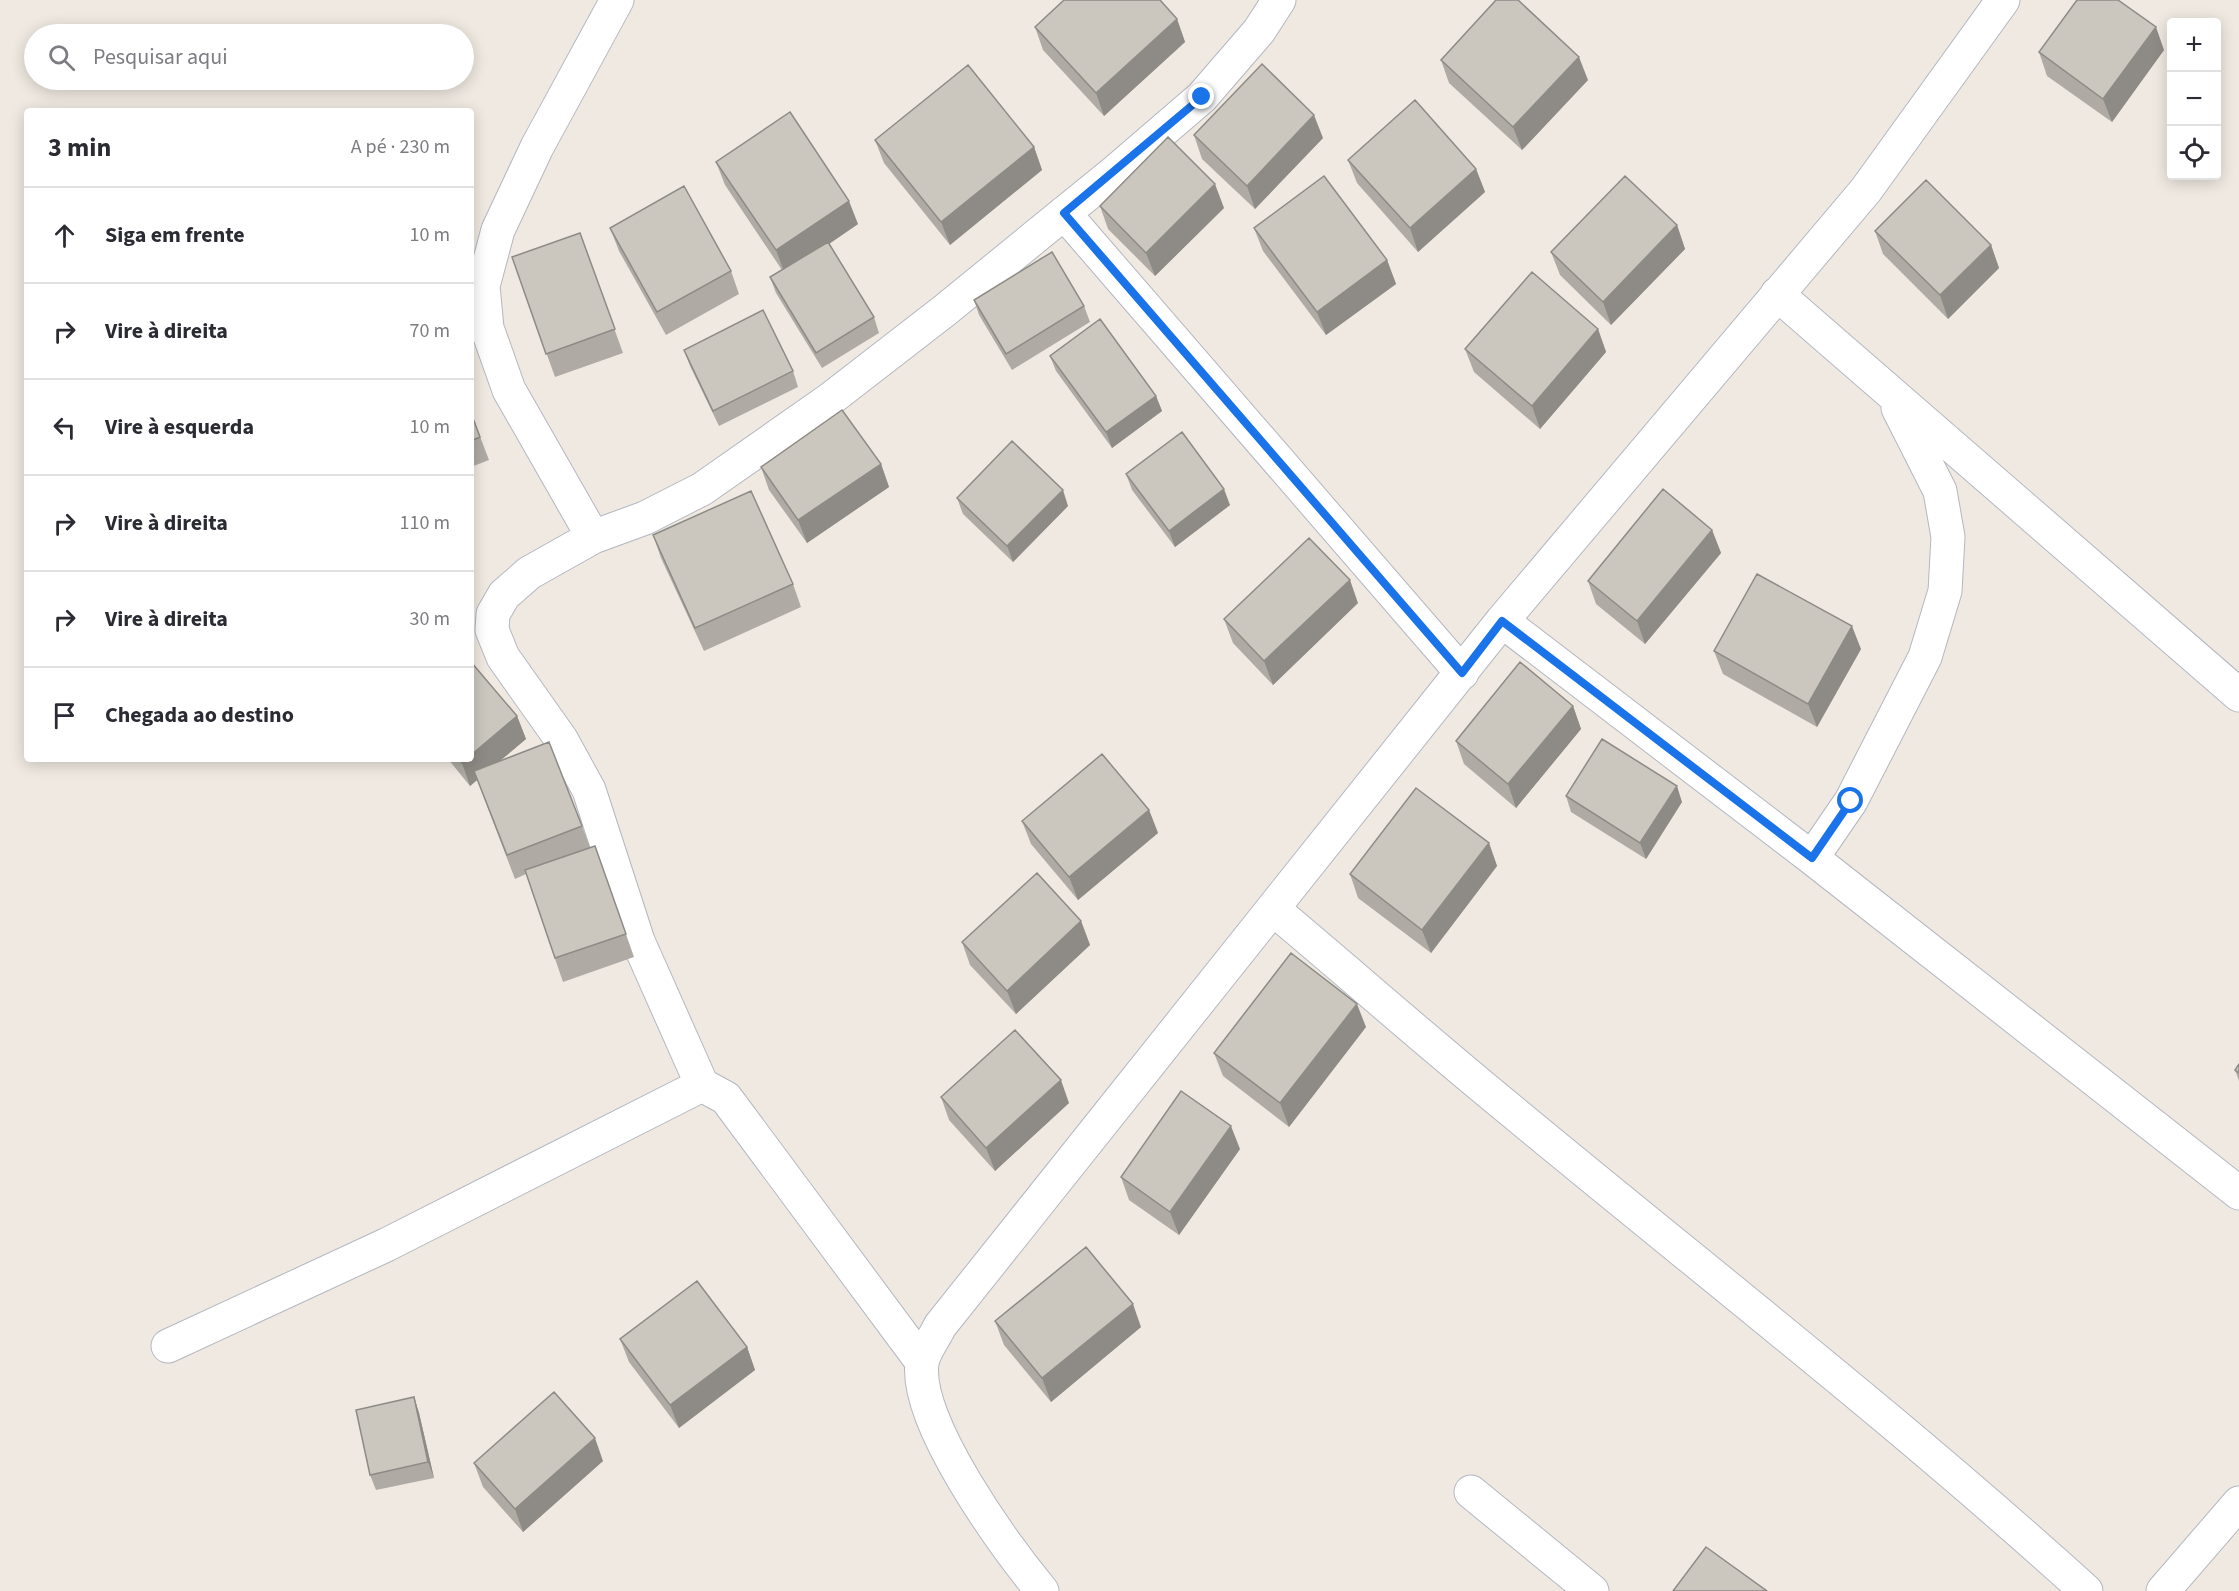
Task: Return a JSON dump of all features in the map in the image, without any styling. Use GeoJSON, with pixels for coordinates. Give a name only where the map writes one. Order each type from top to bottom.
{"type":"FeatureCollection","features":[{"type":"Feature","properties":{"kind":"street"},"geometry":{"type":"LineString","coordinates":[[593,537],[509,390],[488,328],[483,286],[502,219],[537,147],[617,0]]}},
{"type":"Feature","properties":{"kind":"street"},"geometry":{"type":"LineString","coordinates":[[1042,1591],[964,1480],[938,1431],[925,1395],[922,1362],[726,1098],[702,1084],[638,941],[589,790],[561,739],[503,657],[492,630],[493,614],[504,595],[529,573],[593,537],[645,518],[702,489],[829,400],[1064,213],[1202,97],[1259,32],[1279,0]]}},
{"type":"Feature","properties":{"kind":"street"},"geometry":{"type":"LineString","coordinates":[[922,1362],[940,1326],[1502,621],[1866,190],[2003,0]]}},
{"type":"Feature","properties":{"kind":"street"},"geometry":{"type":"LineString","coordinates":[[1064,213],[1462,673]]}},
{"type":"Feature","properties":{"kind":"street"},"geometry":{"type":"LineString","coordinates":[[1777,294],[2239,695]]}},
{"type":"Feature","properties":{"kind":"street"},"geometry":{"type":"LineString","coordinates":[[1812,858],[1851,801],[1920,667],[1945,591],[1948,537],[1940,491],[1890,393]]}},
{"type":"Feature","properties":{"kind":"street"},"geometry":{"type":"LineString","coordinates":[[1502,621],[1812,858],[2239,1193]]}},
{"type":"Feature","properties":{"kind":"street"},"geometry":{"type":"LineString","coordinates":[[1274,909],[1513,1112],[1745,1299],[2023,1533],[2086,1591]]}},
{"type":"Feature","properties":{"kind":"street"},"geometry":{"type":"LineString","coordinates":[[168,1346],[386,1245],[702,1084]]}},
{"type":"Feature","properties":{"kind":"street"},"geometry":{"type":"LineString","coordinates":[[1471,1492],[1592,1591]]}},
{"type":"Feature","properties":{"kind":"street"},"geometry":{"type":"LineString","coordinates":[[2163,1591],[2239,1503]]}},
{"type":"Feature","properties":{"kind":"building"},"geometry":{"type":"Polygon","coordinates":[[[1064,0],[1160,0],[1177,19],[1096,93],[1035,27],[1064,0]]]}},
{"type":"Feature","properties":{"kind":"building"},"geometry":{"type":"Polygon","coordinates":[[[1496,0],[1518,0],[1579,57],[1513,127],[1441,60],[1496,0]]]}},
{"type":"Feature","properties":{"kind":"building"},"geometry":{"type":"Polygon","coordinates":[[[2077,0],[2118,0],[2156,27],[2103,99],[2039,52],[2077,0]]]}},
{"type":"Feature","properties":{"kind":"building"},"geometry":{"type":"Polygon","coordinates":[[[1262,64],[1314,115],[1247,186],[1194,135],[1262,64]]]}},
{"type":"Feature","properties":{"kind":"building"},"geometry":{"type":"Polygon","coordinates":[[[968,65],[1034,147],[941,222],[875,140],[968,65]]]}},
{"type":"Feature","properties":{"kind":"building"},"geometry":{"type":"Polygon","coordinates":[[[1415,100],[1476,169],[1410,228],[1348,160],[1415,100]]]}},
{"type":"Feature","properties":{"kind":"building"},"geometry":{"type":"Polygon","coordinates":[[[790,112],[849,201],[776,250],[716,162],[790,112]]]}},
{"type":"Feature","properties":{"kind":"building"},"geometry":{"type":"Polygon","coordinates":[[[1168,137],[1215,184],[1146,253],[1100,206],[1168,137]]]}},
{"type":"Feature","properties":{"kind":"building"},"geometry":{"type":"Polygon","coordinates":[[[1324,176],[1387,260],[1317,312],[1254,228],[1324,176]]]}},
{"type":"Feature","properties":{"kind":"building"},"geometry":{"type":"Polygon","coordinates":[[[1625,176],[1677,225],[1603,302],[1551,252],[1625,176]]]}},
{"type":"Feature","properties":{"kind":"building"},"geometry":{"type":"Polygon","coordinates":[[[1926,180],[1991,245],[1940,295],[1875,231],[1926,180]]]}},
{"type":"Feature","properties":{"kind":"building"},"geometry":{"type":"Polygon","coordinates":[[[684,186],[731,271],[657,312],[610,228],[684,186]]]}},
{"type":"Feature","properties":{"kind":"building"},"geometry":{"type":"Polygon","coordinates":[[[580,233],[615,329],[546,354],[512,257],[580,233]]]}},
{"type":"Feature","properties":{"kind":"building"},"geometry":{"type":"Polygon","coordinates":[[[828,242],[874,317],[816,353],[770,277],[828,242]]]}},
{"type":"Feature","properties":{"kind":"building"},"geometry":{"type":"Polygon","coordinates":[[[1052,252],[1084,306],[1006,354],[974,300],[1052,252]]]}},
{"type":"Feature","properties":{"kind":"building"},"geometry":{"type":"Polygon","coordinates":[[[1532,272],[1598,329],[1532,406],[1465,349],[1532,272]]]}},
{"type":"Feature","properties":{"kind":"building"},"geometry":{"type":"Polygon","coordinates":[[[763,310],[793,371],[713,411],[684,350],[763,310]]]}},
{"type":"Feature","properties":{"kind":"building"},"geometry":{"type":"Polygon","coordinates":[[[1100,319],[1156,396],[1106,432],[1050,356],[1100,319]]]}},
{"type":"Feature","properties":{"kind":"building"},"geometry":{"type":"Polygon","coordinates":[[[842,410],[881,464],[798,520],[761,467],[842,410]]]}},
{"type":"Feature","properties":{"kind":"building"},"geometry":{"type":"Polygon","coordinates":[[[474,421],[480,437],[474,440],[474,421]]]}},
{"type":"Feature","properties":{"kind":"building"},"geometry":{"type":"Polygon","coordinates":[[[1182,432],[1224,489],[1169,531],[1126,474],[1182,432]]]}},
{"type":"Feature","properties":{"kind":"building"},"geometry":{"type":"Polygon","coordinates":[[[1012,441],[1063,490],[1007,546],[957,498],[1012,441]]]}},
{"type":"Feature","properties":{"kind":"building"},"geometry":{"type":"Polygon","coordinates":[[[1663,489],[1712,530],[1637,621],[1588,581],[1663,489]]]}},
{"type":"Feature","properties":{"kind":"building"},"geometry":{"type":"Polygon","coordinates":[[[751,491],[793,584],[695,628],[653,535],[751,491]]]}},
{"type":"Feature","properties":{"kind":"building"},"geometry":{"type":"Polygon","coordinates":[[[1309,538],[1350,580],[1264,661],[1224,619],[1309,538]]]}},
{"type":"Feature","properties":{"kind":"building"},"geometry":{"type":"Polygon","coordinates":[[[1757,574],[1852,626],[1808,704],[1714,651],[1757,574]]]}},
{"type":"Feature","properties":{"kind":"building"},"geometry":{"type":"Polygon","coordinates":[[[1520,662],[1573,706],[1508,784],[1456,741],[1520,662]]]}},
{"type":"Feature","properties":{"kind":"building"},"geometry":{"type":"Polygon","coordinates":[[[474,666],[517,716],[474,752],[474,666]]]}},
{"type":"Feature","properties":{"kind":"building"},"geometry":{"type":"Polygon","coordinates":[[[1602,739],[1677,786],[1640,843],[1566,796],[1602,739]]]}},
{"type":"Feature","properties":{"kind":"building"},"geometry":{"type":"Polygon","coordinates":[[[549,742],[582,826],[507,855],[474,771],[549,742]]]}},
{"type":"Feature","properties":{"kind":"building"},"geometry":{"type":"Polygon","coordinates":[[[1102,754],[1149,810],[1069,877],[1022,821],[1102,754]]]}},
{"type":"Feature","properties":{"kind":"building"},"geometry":{"type":"Polygon","coordinates":[[[1416,788],[1489,843],[1422,930],[1350,874],[1416,788]]]}},
{"type":"Feature","properties":{"kind":"building"},"geometry":{"type":"Polygon","coordinates":[[[595,846],[626,934],[555,958],[525,870],[595,846]]]}},
{"type":"Feature","properties":{"kind":"building"},"geometry":{"type":"Polygon","coordinates":[[[1037,873],[1081,921],[1007,991],[962,942],[1037,873]]]}},
{"type":"Feature","properties":{"kind":"building"},"geometry":{"type":"Polygon","coordinates":[[[1291,953],[1357,1004],[1280,1103],[1214,1053],[1291,953]]]}},
{"type":"Feature","properties":{"kind":"building"},"geometry":{"type":"Polygon","coordinates":[[[1015,1030],[1061,1080],[986,1148],[941,1097],[1015,1030]]]}},
{"type":"Feature","properties":{"kind":"building"},"geometry":{"type":"Polygon","coordinates":[[[1181,1091],[1231,1126],[1170,1212],[1121,1177],[1181,1091]]]}},
{"type":"Feature","properties":{"kind":"building"},"geometry":{"type":"Polygon","coordinates":[[[1086,1247],[1133,1304],[1042,1378],[995,1321],[1086,1247]]]}},
{"type":"Feature","properties":{"kind":"building"},"geometry":{"type":"Polygon","coordinates":[[[697,1281],[747,1347],[670,1405],[620,1339],[697,1281]]]}},
{"type":"Feature","properties":{"kind":"building"},"geometry":{"type":"Polygon","coordinates":[[[554,1392],[595,1438],[515,1509],[474,1463],[554,1392]]]}},
{"type":"Feature","properties":{"kind":"building"},"geometry":{"type":"Polygon","coordinates":[[[414,1397],[428,1462],[370,1475],[356,1410],[414,1397]]]}},
{"type":"Feature","properties":{"kind":"building"},"geometry":{"type":"Polygon","coordinates":[[[1706,1547],[1767,1591],[1673,1591],[1706,1547]]]}},
{"type":"Feature","properties":{"kind":"route"},"geometry":{"type":"LineString","coordinates":[[1202,97],[1064,213],[1462,673],[1502,621],[1812,858],[1851,801]]}}]}
